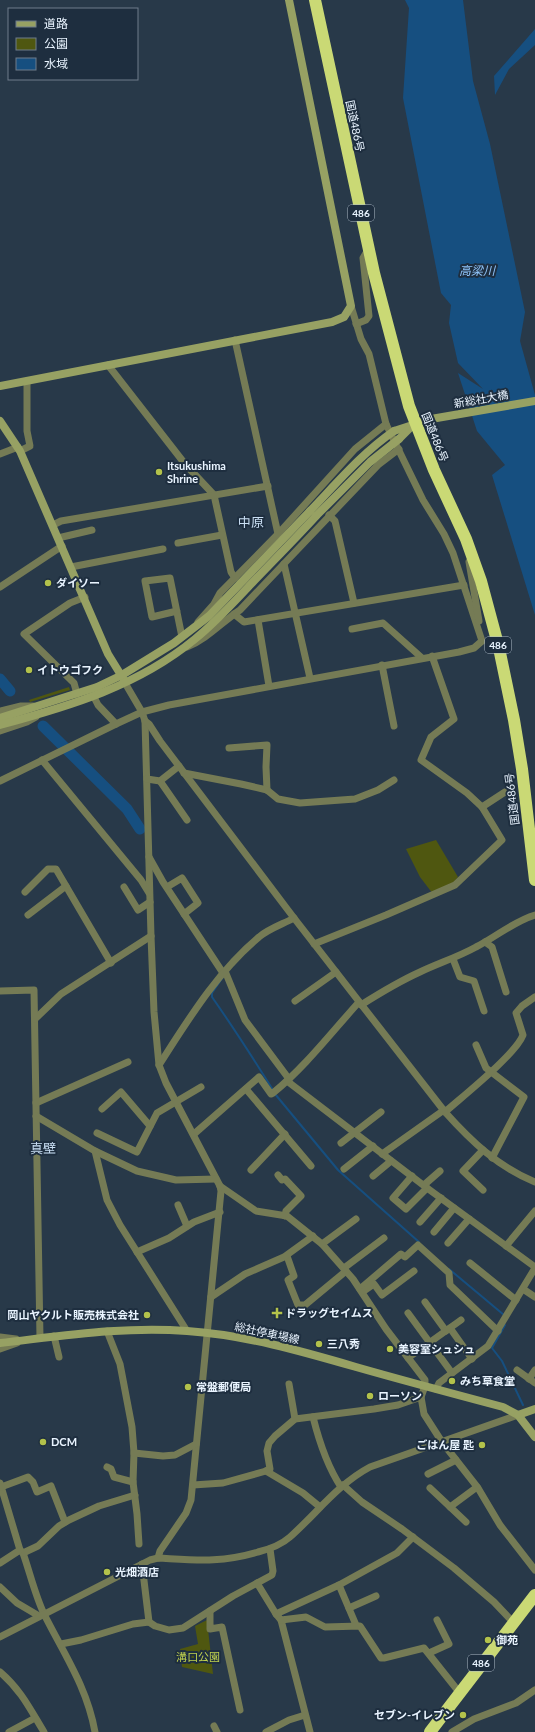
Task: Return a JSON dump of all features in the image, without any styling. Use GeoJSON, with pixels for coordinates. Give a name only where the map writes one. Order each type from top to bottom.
{"type":"FeatureCollection","features":[{"type":"Feature","properties":{"kind":"highway","name":"国道486号"},"geometry":{"type":"LineString","coordinates":[[315,0],[369,248],[405,392],[415,423],[466,539],[481,581],[495,633],[514,720],[522,769],[535,880]]}},
{"type":"Feature","properties":{"kind":"highway","name":"486"},"geometry":{"type":"LineString","coordinates":[[430,1732],[459,1692],[535,1595]]}},
{"type":"Feature","properties":{"kind":"street"},"geometry":{"type":"LineString","coordinates":[[289,0],[351,306],[361,340],[369,354],[386,424],[423,500],[444,534],[450,547],[482,641]]}},
{"type":"Feature","properties":{"kind":"street"},"geometry":{"type":"LineString","coordinates":[[356,324],[366,320],[369,316],[363,258],[369,248]]}},
{"type":"Feature","properties":{"kind":"street"},"geometry":{"type":"LineString","coordinates":[[0,386],[332,322],[344,317],[351,306]]}},
{"type":"Feature","properties":{"kind":"street"},"geometry":{"type":"LineString","coordinates":[[235,340],[278,534]]}},
{"type":"Feature","properties":{"kind":"street"},"geometry":{"type":"LineString","coordinates":[[108,365],[185,464],[214,495],[231,572],[235,578]]}},
{"type":"Feature","properties":{"kind":"street"},"geometry":{"type":"LineString","coordinates":[[0,454],[30,446],[27,432],[27,381]]}},
{"type":"Feature","properties":{"kind":"street","name":"新総社大橋"},"geometry":{"type":"LineString","coordinates":[[313,514],[358,460],[376,443],[394,431],[431,419],[535,401]]}},
{"type":"Feature","properties":{"kind":"street"},"geometry":{"type":"LineString","coordinates":[[0,421],[19,449],[85,597],[108,654],[124,679],[142,712],[145,721],[151,936],[155,1019],[160,1072],[194,1134],[220,1186],[256,1211],[285,1216],[313,1236],[345,1270],[361,1291],[386,1329],[424,1380],[425,1386],[421,1396],[424,1414],[442,1442],[477,1487],[500,1525],[535,1570]]}},
{"type":"Feature","properties":{"kind":"street"},"geometry":{"type":"LineString","coordinates":[[0,725],[94,697],[124,679],[182,637],[209,616],[313,514],[415,423]]}},
{"type":"Feature","properties":{"kind":"street"},"geometry":{"type":"LineString","coordinates":[[192,629],[214,604],[220,593],[278,534],[355,449],[386,424]]}},
{"type":"Feature","properties":{"kind":"street"},"geometry":{"type":"LineString","coordinates":[[181,649],[196,644],[240,610],[378,464],[399,449]]}},
{"type":"Feature","properties":{"kind":"street"},"geometry":{"type":"LineString","coordinates":[[53,525],[61,521],[268,486]]}},
{"type":"Feature","properties":{"kind":"street"},"geometry":{"type":"LineString","coordinates":[[0,718],[149,670],[195,639],[219,618],[313,514]]}},
{"type":"Feature","properties":{"kind":"street"},"geometry":{"type":"LineString","coordinates":[[330,515],[336,521],[354,603]]}},
{"type":"Feature","properties":{"kind":"street"},"geometry":{"type":"LineString","coordinates":[[58,538],[92,530]]}},
{"type":"Feature","properties":{"kind":"street"},"geometry":{"type":"LineString","coordinates":[[178,543],[222,535]]}},
{"type":"Feature","properties":{"kind":"street"},"geometry":{"type":"LineString","coordinates":[[466,539],[482,641]]}},
{"type":"Feature","properties":{"kind":"street"},"geometry":{"type":"LineString","coordinates":[[0,587],[62,546]]}},
{"type":"Feature","properties":{"kind":"street"},"geometry":{"type":"LineString","coordinates":[[71,567],[163,549]]}},
{"type":"Feature","properties":{"kind":"street"},"geometry":{"type":"LineString","coordinates":[[284,564],[310,678]]}},
{"type":"Feature","properties":{"kind":"street"},"geometry":{"type":"LineString","coordinates":[[178,611],[152,617],[145,581],[170,578],[178,611],[182,637]]}},
{"type":"Feature","properties":{"kind":"street"},"geometry":{"type":"LineString","coordinates":[[234,614],[244,622],[464,585]]}},
{"type":"Feature","properties":{"kind":"street"},"geometry":{"type":"LineString","coordinates":[[77,694],[74,683],[24,634],[70,603],[85,597]]}},
{"type":"Feature","properties":{"kind":"street"},"geometry":{"type":"LineString","coordinates":[[258,620],[269,686]]}},
{"type":"Feature","properties":{"kind":"street"},"geometry":{"type":"LineString","coordinates":[[352,629],[383,623],[422,658]]}},
{"type":"Feature","properties":{"kind":"street"},"geometry":{"type":"LineString","coordinates":[[0,781],[142,712],[169,704],[474,648],[482,641]]}},
{"type":"Feature","properties":{"kind":"street"},"geometry":{"type":"LineString","coordinates":[[314,944],[455,885],[502,840],[482,807],[467,793],[420,760],[431,737],[454,719],[432,656]]}},
{"type":"Feature","properties":{"kind":"street"},"geometry":{"type":"LineString","coordinates":[[382,665],[394,726]]}},
{"type":"Feature","properties":{"kind":"street"},"geometry":{"type":"LineString","coordinates":[[94,697],[98,705],[116,724]]}},
{"type":"Feature","properties":{"kind":"street"},"geometry":{"type":"LineString","coordinates":[[0,711],[21,706],[39,705]]}},
{"type":"Feature","properties":{"kind":"street"},"geometry":{"type":"LineString","coordinates":[[0,731],[27,722],[41,714]]}},
{"type":"Feature","properties":{"kind":"street"},"geometry":{"type":"LineString","coordinates":[[145,721],[149,724],[178,766],[294,918],[444,1111],[466,1135],[492,1158],[535,1182]]}},
{"type":"Feature","properties":{"kind":"street"},"geometry":{"type":"LineString","coordinates":[[229,748],[267,744],[266,767],[268,790]]}},
{"type":"Feature","properties":{"kind":"street"},"geometry":{"type":"LineString","coordinates":[[42,760],[141,880],[150,893]]}},
{"type":"Feature","properties":{"kind":"street"},"geometry":{"type":"LineString","coordinates":[[160,781],[178,766]]}},
{"type":"Feature","properties":{"kind":"street"},"geometry":{"type":"LineString","coordinates":[[184,773],[268,790],[278,800],[293,802],[361,798],[394,780]]}},
{"type":"Feature","properties":{"kind":"street"},"geometry":{"type":"LineString","coordinates":[[147,779],[160,781],[187,820]]}},
{"type":"Feature","properties":{"kind":"street"},"geometry":{"type":"LineString","coordinates":[[482,807],[505,792]]}},
{"type":"Feature","properties":{"kind":"street"},"geometry":{"type":"LineString","coordinates":[[149,857],[184,914],[224,972],[245,1020],[288,1080],[425,1187],[535,1267],[488,1346],[452,1373],[440,1383],[436,1389]]}},
{"type":"Feature","properties":{"kind":"street"},"geometry":{"type":"LineString","coordinates":[[25,892],[51,868],[56,869],[111,963]]}},
{"type":"Feature","properties":{"kind":"street"},"geometry":{"type":"LineString","coordinates":[[167,887],[182,878],[198,903],[184,914]]}},
{"type":"Feature","properties":{"kind":"street"},"geometry":{"type":"LineString","coordinates":[[28,915],[66,886]]}},
{"type":"Feature","properties":{"kind":"street"},"geometry":{"type":"LineString","coordinates":[[124,888],[138,910],[150,902]]}},
{"type":"Feature","properties":{"kind":"street"},"geometry":{"type":"LineString","coordinates":[[194,1134],[259,1078],[271,1094],[274,1092],[288,1080],[360,1003],[410,976],[453,959],[485,942],[521,919],[535,915]]}},
{"type":"Feature","properties":{"kind":"street"},"geometry":{"type":"LineString","coordinates":[[159,1065],[208,990],[224,972],[260,936],[294,918]]}},
{"type":"Feature","properties":{"kind":"street"},"geometry":{"type":"LineString","coordinates":[[34,1019],[61,994],[151,936]]}},
{"type":"Feature","properties":{"kind":"street"},"geometry":{"type":"LineString","coordinates":[[485,942],[492,947],[506,992]]}},
{"type":"Feature","properties":{"kind":"street"},"geometry":{"type":"LineString","coordinates":[[453,959],[460,977],[474,981],[484,1011]]}},
{"type":"Feature","properties":{"kind":"street"},"geometry":{"type":"LineString","coordinates":[[295,1001],[336,972]]}},
{"type":"Feature","properties":{"kind":"street"},"geometry":{"type":"LineString","coordinates":[[0,991],[34,990],[40,1338]]}},
{"type":"Feature","properties":{"kind":"street"},"geometry":{"type":"LineString","coordinates":[[382,1154],[444,1111],[490,1071],[522,1039],[524,1035],[516,1013],[522,1006],[535,997]]}},
{"type":"Feature","properties":{"kind":"street"},"geometry":{"type":"LineString","coordinates":[[476,1045],[486,1068],[524,1096],[492,1158]]}},
{"type":"Feature","properties":{"kind":"street"},"geometry":{"type":"LineString","coordinates":[[36,1103],[128,1062]]}},
{"type":"Feature","properties":{"kind":"street"},"geometry":{"type":"LineString","coordinates":[[97,1133],[137,1152],[157,1114],[201,1087]]}},
{"type":"Feature","properties":{"kind":"street"},"geometry":{"type":"LineString","coordinates":[[246,1089],[311,1166]]}},
{"type":"Feature","properties":{"kind":"street"},"geometry":{"type":"LineString","coordinates":[[102,1109],[121,1092],[150,1126]]}},
{"type":"Feature","properties":{"kind":"street"},"geometry":{"type":"LineString","coordinates":[[340,1143],[381,1112]]}},
{"type":"Feature","properties":{"kind":"street"},"geometry":{"type":"LineString","coordinates":[[36,1116],[95,1152],[137,1171],[161,1177],[189,1180],[216,1179]]}},
{"type":"Feature","properties":{"kind":"street"},"geometry":{"type":"LineString","coordinates":[[251,1170],[285,1134]]}},
{"type":"Feature","properties":{"kind":"street"},"geometry":{"type":"LineString","coordinates":[[344,1169],[373,1146]]}},
{"type":"Feature","properties":{"kind":"street"},"geometry":{"type":"LineString","coordinates":[[482,1190],[463,1171],[483,1150]]}},
{"type":"Feature","properties":{"kind":"street"},"geometry":{"type":"LineString","coordinates":[[95,1152],[107,1200],[136,1252],[187,1331]]}},
{"type":"Feature","properties":{"kind":"street"},"geometry":{"type":"LineString","coordinates":[[373,1176],[391,1161]]}},
{"type":"Feature","properties":{"kind":"street"},"geometry":{"type":"LineString","coordinates":[[412,1176],[393,1198],[406,1210],[440,1171]]}},
{"type":"Feature","properties":{"kind":"street"},"geometry":{"type":"LineString","coordinates":[[278,1175],[282,1180],[285,1179],[301,1196],[286,1211],[285,1216]]}},
{"type":"Feature","properties":{"kind":"street"},"geometry":{"type":"LineString","coordinates":[[158,1558],[160,1551],[186,1513],[191,1500],[220,1212],[220,1186]]}},
{"type":"Feature","properties":{"kind":"street"},"geometry":{"type":"LineString","coordinates":[[420,1222],[441,1198]]}},
{"type":"Feature","properties":{"kind":"street"},"geometry":{"type":"LineString","coordinates":[[178,1205],[187,1226]]}},
{"type":"Feature","properties":{"kind":"street"},"geometry":{"type":"LineString","coordinates":[[434,1232],[454,1208]]}},
{"type":"Feature","properties":{"kind":"street"},"geometry":{"type":"LineString","coordinates":[[506,1246],[535,1211]]}},
{"type":"Feature","properties":{"kind":"street"},"geometry":{"type":"LineString","coordinates":[[136,1252],[169,1238],[187,1226],[205,1217],[220,1212]]}},
{"type":"Feature","properties":{"kind":"street"},"geometry":{"type":"LineString","coordinates":[[322,1244],[356,1219]]}},
{"type":"Feature","properties":{"kind":"street"},"geometry":{"type":"LineString","coordinates":[[448,1243],[470,1219]]}},
{"type":"Feature","properties":{"kind":"street"},"geometry":{"type":"LineString","coordinates":[[211,1297],[245,1274],[287,1256],[313,1236]]}},
{"type":"Feature","properties":{"kind":"street"},"geometry":{"type":"LineString","coordinates":[[287,1256],[294,1276],[288,1280],[298,1305],[305,1305],[384,1238]]}},
{"type":"Feature","properties":{"kind":"street"},"geometry":{"type":"LineString","coordinates":[[361,1291],[401,1254],[405,1256],[418,1245],[449,1273],[450,1285],[498,1331]]}},
{"type":"Feature","properties":{"kind":"street"},"geometry":{"type":"LineString","coordinates":[[470,1263],[516,1300]]}},
{"type":"Feature","properties":{"kind":"street"},"geometry":{"type":"LineString","coordinates":[[361,1291],[374,1284],[382,1295],[414,1271]]}},
{"type":"Feature","properties":{"kind":"street"},"geometry":{"type":"LineString","coordinates":[[523,1289],[535,1297]]}},
{"type":"Feature","properties":{"kind":"street"},"geometry":{"type":"LineString","coordinates":[[424,1302],[472,1359]]}},
{"type":"Feature","properties":{"kind":"street"},"geometry":{"type":"LineString","coordinates":[[408,1313],[452,1373]]}},
{"type":"Feature","properties":{"kind":"street"},"geometry":{"type":"LineString","coordinates":[[408,1358],[461,1320]]}},
{"type":"Feature","properties":{"kind":"street","name":"総社停車場線"},"geometry":{"type":"LineString","coordinates":[[0,1343],[107,1331],[147,1330],[207,1333],[262,1342],[503,1407],[518,1415],[535,1437]]}},
{"type":"Feature","properties":{"kind":"street"},"geometry":{"type":"LineString","coordinates":[[107,1331],[120,1364],[132,1427],[134,1453],[133,1482],[139,1544]]}},
{"type":"Feature","properties":{"kind":"street"},"geometry":{"type":"LineString","coordinates":[[54,1336],[59,1358]]}},
{"type":"Feature","properties":{"kind":"street"},"geometry":{"type":"LineString","coordinates":[[0,1337],[22,1340]]}},
{"type":"Feature","properties":{"kind":"street"},"geometry":{"type":"LineString","coordinates":[[0,1350],[22,1340]]}},
{"type":"Feature","properties":{"kind":"street"},"geometry":{"type":"LineString","coordinates":[[517,1370],[532,1381],[535,1370]]}},
{"type":"Feature","properties":{"kind":"street"},"geometry":{"type":"LineString","coordinates":[[290,1384],[295,1419]]}},
{"type":"Feature","properties":{"kind":"street"},"geometry":{"type":"LineString","coordinates":[[193,1485],[223,1483],[270,1469],[267,1451],[269,1444],[275,1436],[295,1419],[390,1406],[421,1396]]}},
{"type":"Feature","properties":{"kind":"street"},"geometry":{"type":"LineString","coordinates":[[0,1637],[142,1564],[158,1558],[214,1561],[241,1557],[270,1549],[290,1538],[342,1486],[370,1467],[535,1409]]}},
{"type":"Feature","properties":{"kind":"street"},"geometry":{"type":"LineString","coordinates":[[313,1417],[333,1476],[342,1486],[362,1502],[413,1537],[475,1586],[513,1622]]}},
{"type":"Feature","properties":{"kind":"street"},"geometry":{"type":"LineString","coordinates":[[134,1453],[163,1456],[175,1455],[196,1444]]}},
{"type":"Feature","properties":{"kind":"street"},"geometry":{"type":"LineString","coordinates":[[428,1474],[456,1460]]}},
{"type":"Feature","properties":{"kind":"street"},"geometry":{"type":"LineString","coordinates":[[107,1467],[111,1469],[114,1478],[133,1482]]}},
{"type":"Feature","properties":{"kind":"street"},"geometry":{"type":"LineString","coordinates":[[266,1471],[303,1494],[320,1507]]}},
{"type":"Feature","properties":{"kind":"street"},"geometry":{"type":"LineString","coordinates":[[65,1522],[51,1486],[36,1492],[33,1482],[28,1477],[1,1485],[42,1615],[61,1644],[85,1694],[95,1732]]}},
{"type":"Feature","properties":{"kind":"street"},"geometry":{"type":"LineString","coordinates":[[450,1507],[477,1487]]}},
{"type":"Feature","properties":{"kind":"street"},"geometry":{"type":"LineString","coordinates":[[430,1488],[466,1522]]}},
{"type":"Feature","properties":{"kind":"street"},"geometry":{"type":"LineString","coordinates":[[0,1563],[38,1546],[65,1522],[99,1506],[135,1495]]}},
{"type":"Feature","properties":{"kind":"street"},"geometry":{"type":"LineString","coordinates":[[279,1617],[397,1553],[413,1537]]}},
{"type":"Feature","properties":{"kind":"street"},"geometry":{"type":"LineString","coordinates":[[61,1644],[81,1640],[121,1626],[149,1622],[155,1626],[169,1630],[183,1628],[272,1575],[273,1571],[270,1549]]}},
{"type":"Feature","properties":{"kind":"street"},"geometry":{"type":"LineString","coordinates":[[142,1564],[149,1622]]}},
{"type":"Feature","properties":{"kind":"street"},"geometry":{"type":"LineString","coordinates":[[257,1583],[279,1617],[310,1732]]}},
{"type":"Feature","properties":{"kind":"street"},"geometry":{"type":"LineString","coordinates":[[339,1585],[356,1625]]}},
{"type":"Feature","properties":{"kind":"street"},"geometry":{"type":"LineString","coordinates":[[0,1587],[17,1603],[42,1615]]}},
{"type":"Feature","properties":{"kind":"street"},"geometry":{"type":"LineString","coordinates":[[349,1608],[376,1596]]}},
{"type":"Feature","properties":{"kind":"street"},"geometry":{"type":"LineString","coordinates":[[210,1611],[210,1629],[222,1627],[240,1710]]}},
{"type":"Feature","properties":{"kind":"street"},"geometry":{"type":"LineString","coordinates":[[279,1617],[306,1617],[325,1627],[356,1625],[362,1627],[381,1658],[424,1648],[442,1673],[459,1692]]}},
{"type":"Feature","properties":{"kind":"street"},"geometry":{"type":"LineString","coordinates":[[429,1653],[449,1644],[437,1620]]}},
{"type":"Feature","properties":{"kind":"street"},"geometry":{"type":"LineString","coordinates":[[0,1672],[13,1683],[25,1698],[27,1706],[44,1732]]}},
{"type":"Feature","properties":{"kind":"street"},"geometry":{"type":"LineString","coordinates":[[452,1732],[474,1719],[516,1703],[535,1690]]}},
{"type":"Feature","properties":{"kind":"street"},"geometry":{"type":"LineString","coordinates":[[266,1732],[277,1730],[289,1720],[305,1715]]}},
{"type":"Feature","properties":{"kind":"street"},"geometry":{"type":"LineString","coordinates":[[9,1732],[35,1718]]}},
{"type":"Feature","properties":{"kind":"green space"},"geometry":{"type":"Polygon","coordinates":[[[69,687],[70,690],[30,702],[29,700],[69,687]]]}},
{"type":"Feature","properties":{"kind":"green space"},"geometry":{"type":"Polygon","coordinates":[[[436,840],[458,877],[453,883],[433,894],[420,877],[406,849],[436,840]]]}},
{"type":"Feature","properties":{"kind":"green space","name":"溝口公園"},"geometry":{"type":"Polygon","coordinates":[[[207,1620],[213,1674],[182,1667],[180,1649],[198,1644],[195,1626],[207,1620]]]}},
{"type":"Feature","properties":{"kind":"water","name":"高梁川"},"geometry":{"type":"Polygon","coordinates":[[[405,0],[463,0],[473,81],[490,144],[525,312],[520,341],[535,395],[535,615],[492,475],[505,465],[477,431],[458,373],[483,389],[458,363],[449,323],[451,305],[441,293],[403,98],[409,8],[405,0]]]}},
{"type":"Feature","properties":{"kind":"water"},"geometry":{"type":"Polygon","coordinates":[[[535,29],[535,45],[509,69],[495,95],[494,76],[535,29]]]}},
{"type":"Feature","properties":{"kind":"waterway"},"geometry":{"type":"LineString","coordinates":[[0,679],[10,691]]}},
{"type":"Feature","properties":{"kind":"waterway"},"geometry":{"type":"LineString","coordinates":[[43,726],[127,809],[140,829]]}},
{"type":"Feature","properties":{"kind":"waterway"},"geometry":{"type":"LineString","coordinates":[[223,977],[212,993],[212,997],[273,1090]]}},
{"type":"Feature","properties":{"kind":"waterway"},"geometry":{"type":"LineString","coordinates":[[275,1094],[338,1170],[419,1242]]}},
{"type":"Feature","properties":{"kind":"waterway"},"geometry":{"type":"LineString","coordinates":[[449,1269],[504,1315]]}},
{"type":"Feature","properties":{"kind":"waterway"},"geometry":{"type":"LineString","coordinates":[[505,1325],[492,1348],[502,1361],[523,1405]]}},
{"type":"Feature","properties":{"kind":"place","name":"Itsukushima Shrine"},"geometry":{"type":"Point","coordinates":[159,472]}},
{"type":"Feature","properties":{"kind":"place","name":"ダイソー"},"geometry":{"type":"Point","coordinates":[48,583]}},
{"type":"Feature","properties":{"kind":"place","name":"イトウゴフク"},"geometry":{"type":"Point","coordinates":[29,670]}},
{"type":"Feature","properties":{"kind":"place","name":"ドラッグセイムス"},"geometry":{"type":"Point","coordinates":[277,1313]}},
{"type":"Feature","properties":{"kind":"place","name":"岡山ヤクルト販売株式会社"},"geometry":{"type":"Point","coordinates":[147,1315]}},
{"type":"Feature","properties":{"kind":"place","name":"三八秀"},"geometry":{"type":"Point","coordinates":[319,1344]}},
{"type":"Feature","properties":{"kind":"place","name":"美容室シュシュ"},"geometry":{"type":"Point","coordinates":[390,1349]}},
{"type":"Feature","properties":{"kind":"place","name":"みち草食堂"},"geometry":{"type":"Point","coordinates":[452,1381]}},
{"type":"Feature","properties":{"kind":"place","name":"常盤郵便局"},"geometry":{"type":"Point","coordinates":[188,1387]}},
{"type":"Feature","properties":{"kind":"place","name":"ローソン"},"geometry":{"type":"Point","coordinates":[370,1396]}},
{"type":"Feature","properties":{"kind":"place","name":"DCM"},"geometry":{"type":"Point","coordinates":[43,1442]}},
{"type":"Feature","properties":{"kind":"place","name":"ごはん屋 匙"},"geometry":{"type":"Point","coordinates":[482,1445]}},
{"type":"Feature","properties":{"kind":"place","name":"光畑酒店"},"geometry":{"type":"Point","coordinates":[107,1572]}},
{"type":"Feature","properties":{"kind":"place","name":"御苑"},"geometry":{"type":"Point","coordinates":[488,1640]}},
{"type":"Feature","properties":{"kind":"place","name":"セブン-イレブン"},"geometry":{"type":"Point","coordinates":[463,1715]}},
{"type":"Feature","properties":{"kind":"district","name":"中原"},"geometry":{"type":"Point","coordinates":[251,522]}},
{"type":"Feature","properties":{"kind":"district","name":"真壁"},"geometry":{"type":"Point","coordinates":[43,1148]}}]}
